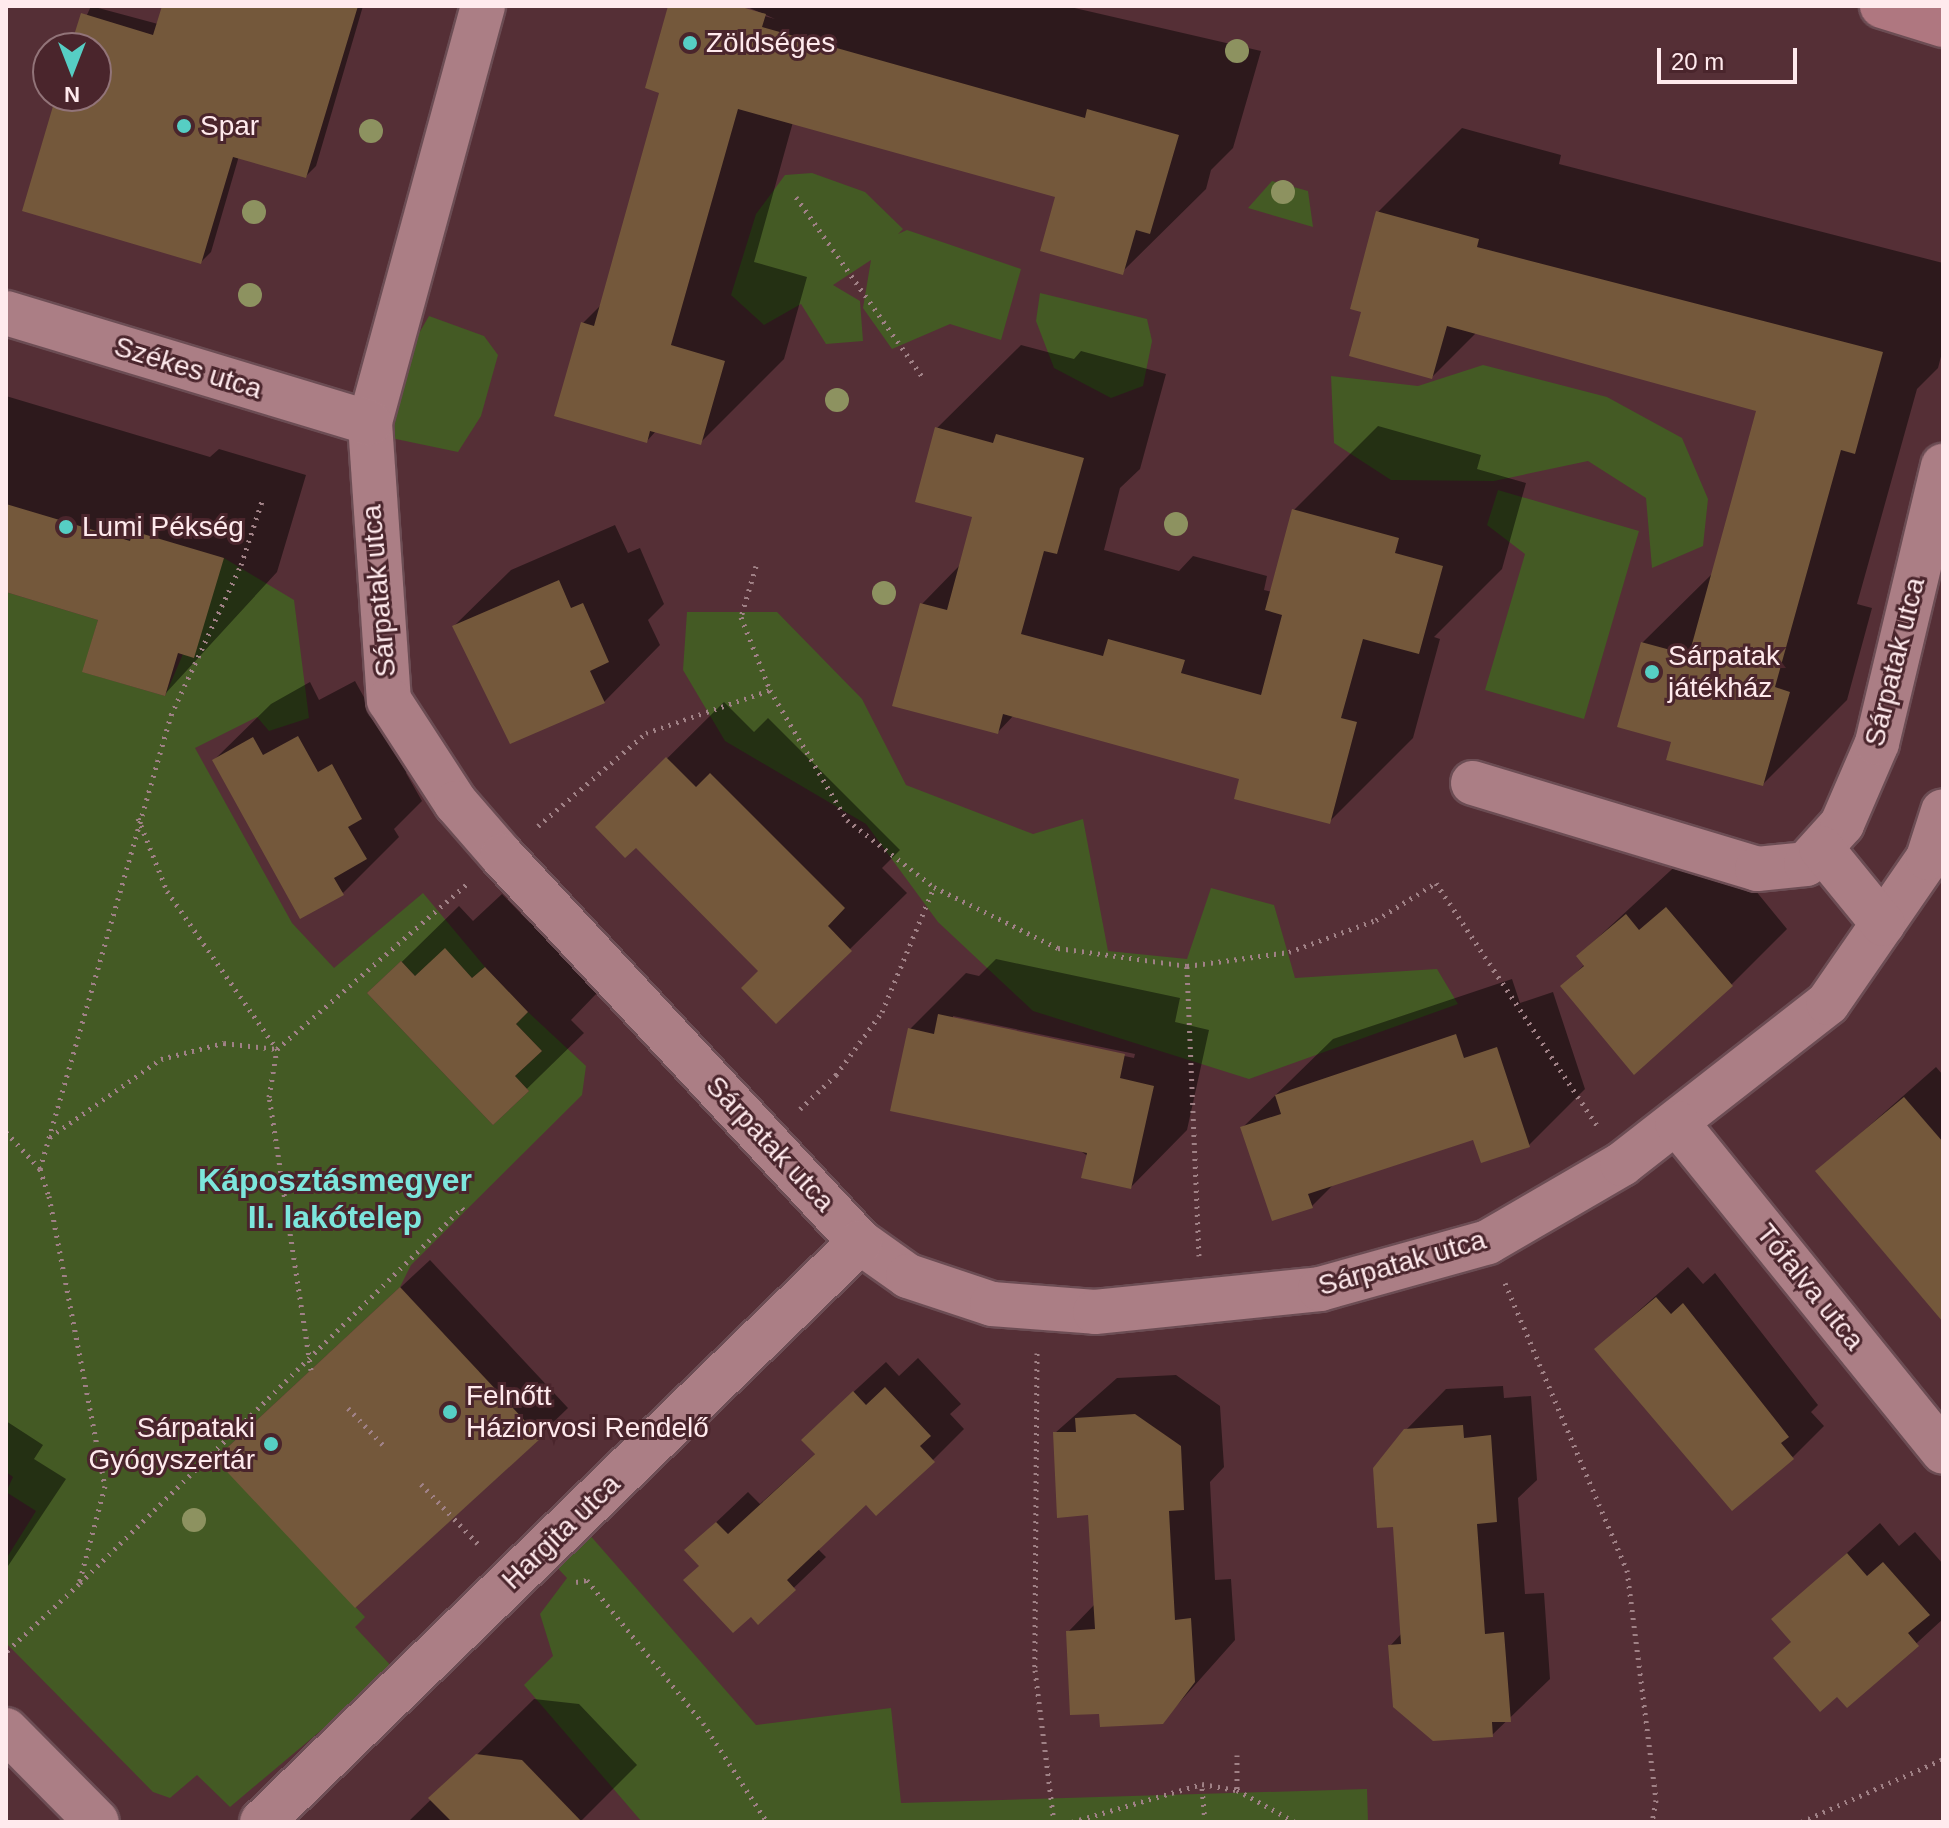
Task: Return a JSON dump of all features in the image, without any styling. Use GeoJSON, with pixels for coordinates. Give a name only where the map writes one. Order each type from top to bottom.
{"type":"FeatureCollection","features":[{"type":"Feature","properties":{"kind":"main road"},"geometry":{"type":"LineString","coordinates":[[1882,6],[1943,25]]}},
{"type":"Feature","properties":{"kind":"street","name":"Sárpatak utca"},"geometry":{"type":"LineString","coordinates":[[483,6],[370,423],[389,700],[456,803],[502,856],[860,1242],[908,1276],[992,1304],[1040,1308],[1201,1305],[1320,1289],[1488,1242],[1622,1164],[1828,1003],[1928,858],[1943,811]]}},
{"type":"Feature","properties":{"kind":"street","name":"Székes utca"},"geometry":{"type":"LineString","coordinates":[[6,313],[370,423]]}},
{"type":"Feature","properties":{"kind":"street","name":"Sárpatak utca"},"geometry":{"type":"LineString","coordinates":[[1473,783],[1757,869],[1806,864],[1842,824],[1877,743],[1943,466]]}},
{"type":"Feature","properties":{"kind":"street"},"geometry":{"type":"LineString","coordinates":[[1821,848],[1883,924]]}},
{"type":"Feature","properties":{"kind":"street","name":"Tófalva utca"},"geometry":{"type":"LineString","coordinates":[[1677,1123],[1943,1452]]}},
{"type":"Feature","properties":{"kind":"street","name":"Hargita utca"},"geometry":{"type":"LineString","coordinates":[[262,1822],[860,1242]]}},
{"type":"Feature","properties":{"kind":"street"},"geometry":{"type":"LineString","coordinates":[[6,1730],[97,1822]]}},
{"type":"Feature","properties":{"kind":"path"},"geometry":{"type":"LineString","coordinates":[[796,197],[922,376]]}},
{"type":"Feature","properties":{"kind":"path"},"geometry":{"type":"LineString","coordinates":[[79,1584],[105,1486],[40,1169],[138,818],[171,715],[241,565],[263,498]]}},
{"type":"Feature","properties":{"kind":"path"},"geometry":{"type":"LineString","coordinates":[[756,566],[741,617],[770,690],[847,820],[934,887],[1058,948],[1187,966],[1289,952],[1376,920],[1436,883],[1622,1164]]}},
{"type":"Feature","properties":{"kind":"path"},"geometry":{"type":"LineString","coordinates":[[311,1370],[304,1363],[269,1097],[277,1049],[646,733],[770,690]]}},
{"type":"Feature","properties":{"kind":"path"},"geometry":{"type":"LineString","coordinates":[[138,818],[167,891],[277,1049]]}},
{"type":"Feature","properties":{"kind":"path"},"geometry":{"type":"LineString","coordinates":[[767,1140],[836,1075],[882,1012],[934,887]]}},
{"type":"Feature","properties":{"kind":"path"},"geometry":{"type":"LineString","coordinates":[[1187,966],[1201,1305]]}},
{"type":"Feature","properties":{"kind":"path"},"geometry":{"type":"LineString","coordinates":[[49,1138],[161,1059],[224,1043],[277,1049]]}},
{"type":"Feature","properties":{"kind":"path"},"geometry":{"type":"LineString","coordinates":[[6,1132],[40,1169]]}},
{"type":"Feature","properties":{"kind":"path"},"geometry":{"type":"LineString","coordinates":[[6,1652],[462,1208],[466,1213]]}},
{"type":"Feature","properties":{"kind":"path"},"geometry":{"type":"LineString","coordinates":[[1488,1242],[1627,1570],[1656,1800],[1652,1822]]}},
{"type":"Feature","properties":{"kind":"path"},"geometry":{"type":"LineString","coordinates":[[1040,1308],[1032,1432],[1035,1670],[1054,1822]]}},
{"type":"Feature","properties":{"kind":"path"},"geometry":{"type":"LineString","coordinates":[[348,1408],[384,1446]]}},
{"type":"Feature","properties":{"kind":"path"},"geometry":{"type":"LineString","coordinates":[[421,1484],[524,1568],[563,1585],[587,1580],[703,1723],[767,1822]]}},
{"type":"Feature","properties":{"kind":"path"},"geometry":{"type":"LineString","coordinates":[[1237,1755],[1237,1790]]}},
{"type":"Feature","properties":{"kind":"path"},"geometry":{"type":"LineString","coordinates":[[1801,1822],[1943,1759]]}},
{"type":"Feature","properties":{"kind":"path"},"geometry":{"type":"LineString","coordinates":[[1202,1784],[1205,1822]]}},
{"type":"Feature","properties":{"kind":"path"},"geometry":{"type":"LineString","coordinates":[[1072,1822],[1202,1784],[1237,1790],[1295,1822]]}},
{"type":"Feature","properties":{"kind":"green space"},"geometry":{"type":"Polygon","coordinates":[[[812,173],[865,192],[903,229],[898,234],[907,230],[1021,269],[1001,340],[950,324],[892,349],[863,308],[871,260],[833,285],[860,301],[863,341],[826,344],[801,304],[764,325],[731,295],[756,214],[785,175],[812,173]]]}},
{"type":"Feature","properties":{"kind":"green space"},"geometry":{"type":"Polygon","coordinates":[[[1272,181],[1308,191],[1313,227],[1248,208],[1272,181]]]}},
{"type":"Feature","properties":{"kind":"green space"},"geometry":{"type":"Polygon","coordinates":[[[1040,293],[1147,319],[1152,341],[1143,386],[1111,398],[1054,368],[1036,321],[1040,293]]]}},
{"type":"Feature","properties":{"kind":"green space"},"geometry":{"type":"Polygon","coordinates":[[[429,316],[484,336],[498,355],[481,416],[458,452],[391,438],[400,366],[429,316]]]}},
{"type":"Feature","properties":{"kind":"green space"},"geometry":{"type":"Polygon","coordinates":[[[1483,365],[1607,397],[1682,438],[1708,499],[1703,546],[1652,568],[1646,498],[1588,461],[1494,481],[1391,480],[1334,443],[1331,376],[1418,386],[1483,365]]]}},
{"type":"Feature","properties":{"kind":"green space"},"geometry":{"type":"Polygon","coordinates":[[[1498,490],[1639,531],[1584,719],[1485,690],[1525,554],[1487,525],[1498,490]]]}},
{"type":"Feature","properties":{"kind":"green space"},"geometry":{"type":"Polygon","coordinates":[[[224,558],[294,600],[309,718],[269,731],[257,717],[195,748],[292,923],[334,968],[423,893],[485,967],[472,978],[445,949],[415,976],[401,961],[367,993],[493,1125],[529,1091],[515,1076],[542,1051],[516,1024],[528,1012],[586,1066],[582,1095],[411,1265],[400,1287],[216,1458],[365,1617],[355,1627],[394,1669],[230,1807],[197,1775],[170,1798],[153,1792],[6,1643],[6,1559],[36,1511],[6,1492],[13,1477],[6,1472],[6,592],[98,620],[83,672],[165,696],[224,558]]]}},
{"type":"Feature","properties":{"kind":"green space"},"geometry":{"type":"Polygon","coordinates":[[[687,612],[777,612],[862,699],[906,785],[1033,834],[1083,819],[1108,951],[1187,959],[1211,888],[1274,905],[1295,978],[1437,969],[1458,1004],[1249,1079],[1033,1011],[938,922],[866,824],[725,741],[683,670],[687,612]]]}},
{"type":"Feature","properties":{"kind":"green space"},"geometry":{"type":"Polygon","coordinates":[[[581,1525],[756,1725],[891,1708],[901,1803],[1367,1789],[1368,1822],[642,1822],[524,1685],[553,1656],[540,1614],[567,1578],[548,1558],[581,1525]]]}},
{"type":"Feature","properties":{"kind":"building","name":"Spar"},"geometry":{"type":"Polygon","coordinates":[[[162,6],[358,6],[306,178],[233,157],[201,264],[22,211],[51,112],[112,112],[112,32],[75,32],[81,13],[153,35],[162,6]]]}},
{"type":"Feature","properties":{"kind":"building"},"geometry":{"type":"Polygon","coordinates":[[[668,6],[738,6],[766,14],[762,27],[1085,118],[1087,109],[1179,135],[1150,234],[1136,230],[1123,275],[1040,251],[1055,197],[738,109],[671,345],[725,361],[701,445],[650,431],[647,443],[554,416],[581,322],[594,326],[659,93],[645,88],[668,6]]]}},
{"type":"Feature","properties":{"kind":"building"},"geometry":{"type":"Polygon","coordinates":[[[1376,211],[1479,239],[1477,247],[1883,352],[1855,454],[1841,450],[1775,687],[1790,692],[1763,786],[1666,760],[1671,742],[1617,727],[1641,642],[1689,655],[1756,411],[1447,326],[1432,379],[1349,356],[1361,312],[1350,309],[1376,211]]]}},
{"type":"Feature","properties":{"kind":"building"},"geometry":{"type":"Polygon","coordinates":[[[935,427],[993,443],[996,434],[1084,458],[1057,554],[1044,551],[1021,634],[1103,656],[1108,639],[1185,660],[1181,673],[1261,695],[1282,615],[1265,610],[1292,509],[1399,538],[1395,553],[1443,566],[1419,654],[1363,639],[1341,718],[1357,722],[1330,824],[1234,799],[1239,779],[1003,714],[998,734],[892,706],[920,603],[947,610],[972,517],[915,502],[935,427]]]}},
{"type":"Feature","properties":{"kind":"building"},"geometry":{"type":"Polygon","coordinates":[[[6,504],[130,541],[133,531],[224,558],[194,658],[178,653],[165,696],[82,672],[98,620],[6,592],[6,504]]]}},
{"type":"Feature","properties":{"kind":"building"},"geometry":{"type":"Polygon","coordinates":[[[559,580],[571,608],[583,603],[609,662],[590,671],[605,703],[510,744],[452,626],[559,580]]]}},
{"type":"Feature","properties":{"kind":"building"},"geometry":{"type":"Polygon","coordinates":[[[298,736],[318,772],[332,764],[362,819],[348,827],[367,859],[334,878],[344,895],[300,919],[212,760],[253,737],[263,755],[298,736]]]}},
{"type":"Feature","properties":{"kind":"building"},"geometry":{"type":"Polygon","coordinates":[[[666,757],[696,787],[710,773],[845,908],[828,926],[852,951],[776,1024],[741,988],[758,971],[636,848],[625,858],[595,827],[666,757]]]}},
{"type":"Feature","properties":{"kind":"building"},"geometry":{"type":"Polygon","coordinates":[[[1666,907],[1733,986],[1634,1075],[1560,986],[1584,966],[1576,956],[1626,914],[1639,930],[1666,907]]]}},
{"type":"Feature","properties":{"kind":"building"},"geometry":{"type":"Polygon","coordinates":[[[445,948],[472,978],[485,967],[528,1012],[516,1024],[542,1051],[515,1076],[529,1091],[493,1125],[367,993],[401,961],[415,976],[445,948]]]}},
{"type":"Feature","properties":{"kind":"building"},"geometry":{"type":"Polygon","coordinates":[[[938,1014],[1125,1054],[1120,1078],[1154,1086],[1131,1189],[1081,1178],[1087,1153],[890,1111],[908,1028],[934,1034],[938,1014]]]}},
{"type":"Feature","properties":{"kind":"building"},"geometry":{"type":"Polygon","coordinates":[[[1456,1034],[1464,1058],[1497,1047],[1530,1147],[1481,1163],[1473,1140],[1308,1194],[1313,1208],[1272,1221],[1240,1127],[1281,1114],[1275,1095],[1456,1034]]]}},
{"type":"Feature","properties":{"kind":"building"},"geometry":{"type":"Polygon","coordinates":[[[1904,1097],[1943,1142],[1943,1322],[1815,1171],[1904,1097]]]}},
{"type":"Feature","properties":{"kind":"building"},"geometry":{"type":"Polygon","coordinates":[[[400,1287],[541,1438],[355,1608],[215,1459],[400,1287]]]}},
{"type":"Feature","properties":{"kind":"building"},"geometry":{"type":"Polygon","coordinates":[[[1656,1297],[1671,1314],[1683,1303],[1789,1437],[1781,1443],[1794,1459],[1732,1511],[1594,1349],[1656,1297]]]}},
{"type":"Feature","properties":{"kind":"building"},"geometry":{"type":"Polygon","coordinates":[[[885,1387],[931,1436],[920,1446],[935,1462],[876,1516],[866,1505],[787,1580],[796,1590],[758,1625],[751,1617],[733,1633],[683,1580],[699,1566],[684,1550],[716,1522],[728,1534],[815,1454],[801,1440],[853,1391],[866,1405],[885,1387]]]}},
{"type":"Feature","properties":{"kind":"building"},"geometry":{"type":"Polygon","coordinates":[[[1135,1414],[1181,1446],[1184,1510],[1169,1511],[1175,1620],[1191,1618],[1195,1682],[1163,1724],[1100,1727],[1099,1714],[1070,1715],[1066,1631],[1095,1629],[1088,1515],[1057,1518],[1053,1432],[1076,1432],[1075,1418],[1135,1414]]]}},
{"type":"Feature","properties":{"kind":"building"},"geometry":{"type":"Polygon","coordinates":[[[1463,1425],[1464,1438],[1491,1435],[1497,1522],[1477,1524],[1485,1634],[1504,1632],[1511,1722],[1492,1722],[1493,1737],[1433,1741],[1393,1707],[1388,1645],[1401,1644],[1393,1527],[1377,1528],[1373,1468],[1404,1429],[1463,1425]]]}},
{"type":"Feature","properties":{"kind":"building"},"geometry":{"type":"Polygon","coordinates":[[[1847,1553],[1867,1576],[1883,1562],[1930,1615],[1908,1633],[1919,1646],[1847,1708],[1837,1697],[1820,1712],[1773,1658],[1791,1642],[1771,1619],[1847,1553]]]}},
{"type":"Feature","properties":{"kind":"building"},"geometry":{"type":"Polygon","coordinates":[[[476,1754],[522,1760],[582,1822],[452,1822],[428,1798],[476,1754]]]}},
{"type":"Feature","properties":{"kind":"place","name":"Zöldséges"},"geometry":{"type":"Point","coordinates":[690,43]}},
{"type":"Feature","properties":{"kind":"place","name":"Spar"},"geometry":{"type":"Point","coordinates":[184,126]}},
{"type":"Feature","properties":{"kind":"place","name":"Lumi Pékség"},"geometry":{"type":"Point","coordinates":[66,527]}},
{"type":"Feature","properties":{"kind":"place","name":"Sárpatak játékház"},"geometry":{"type":"Point","coordinates":[1652,672]}},
{"type":"Feature","properties":{"kind":"place","name":"Felnőtt Háziorvosi Rendelő"},"geometry":{"type":"Point","coordinates":[450,1412]}},
{"type":"Feature","properties":{"kind":"place","name":"Sárpataki Gyógyszertár"},"geometry":{"type":"Point","coordinates":[271,1444]}},
{"type":"Feature","properties":{"kind":"district","name":"Káposztásmegyer II. lakótelep"},"geometry":{"type":"Point","coordinates":[335,1200]}}]}
